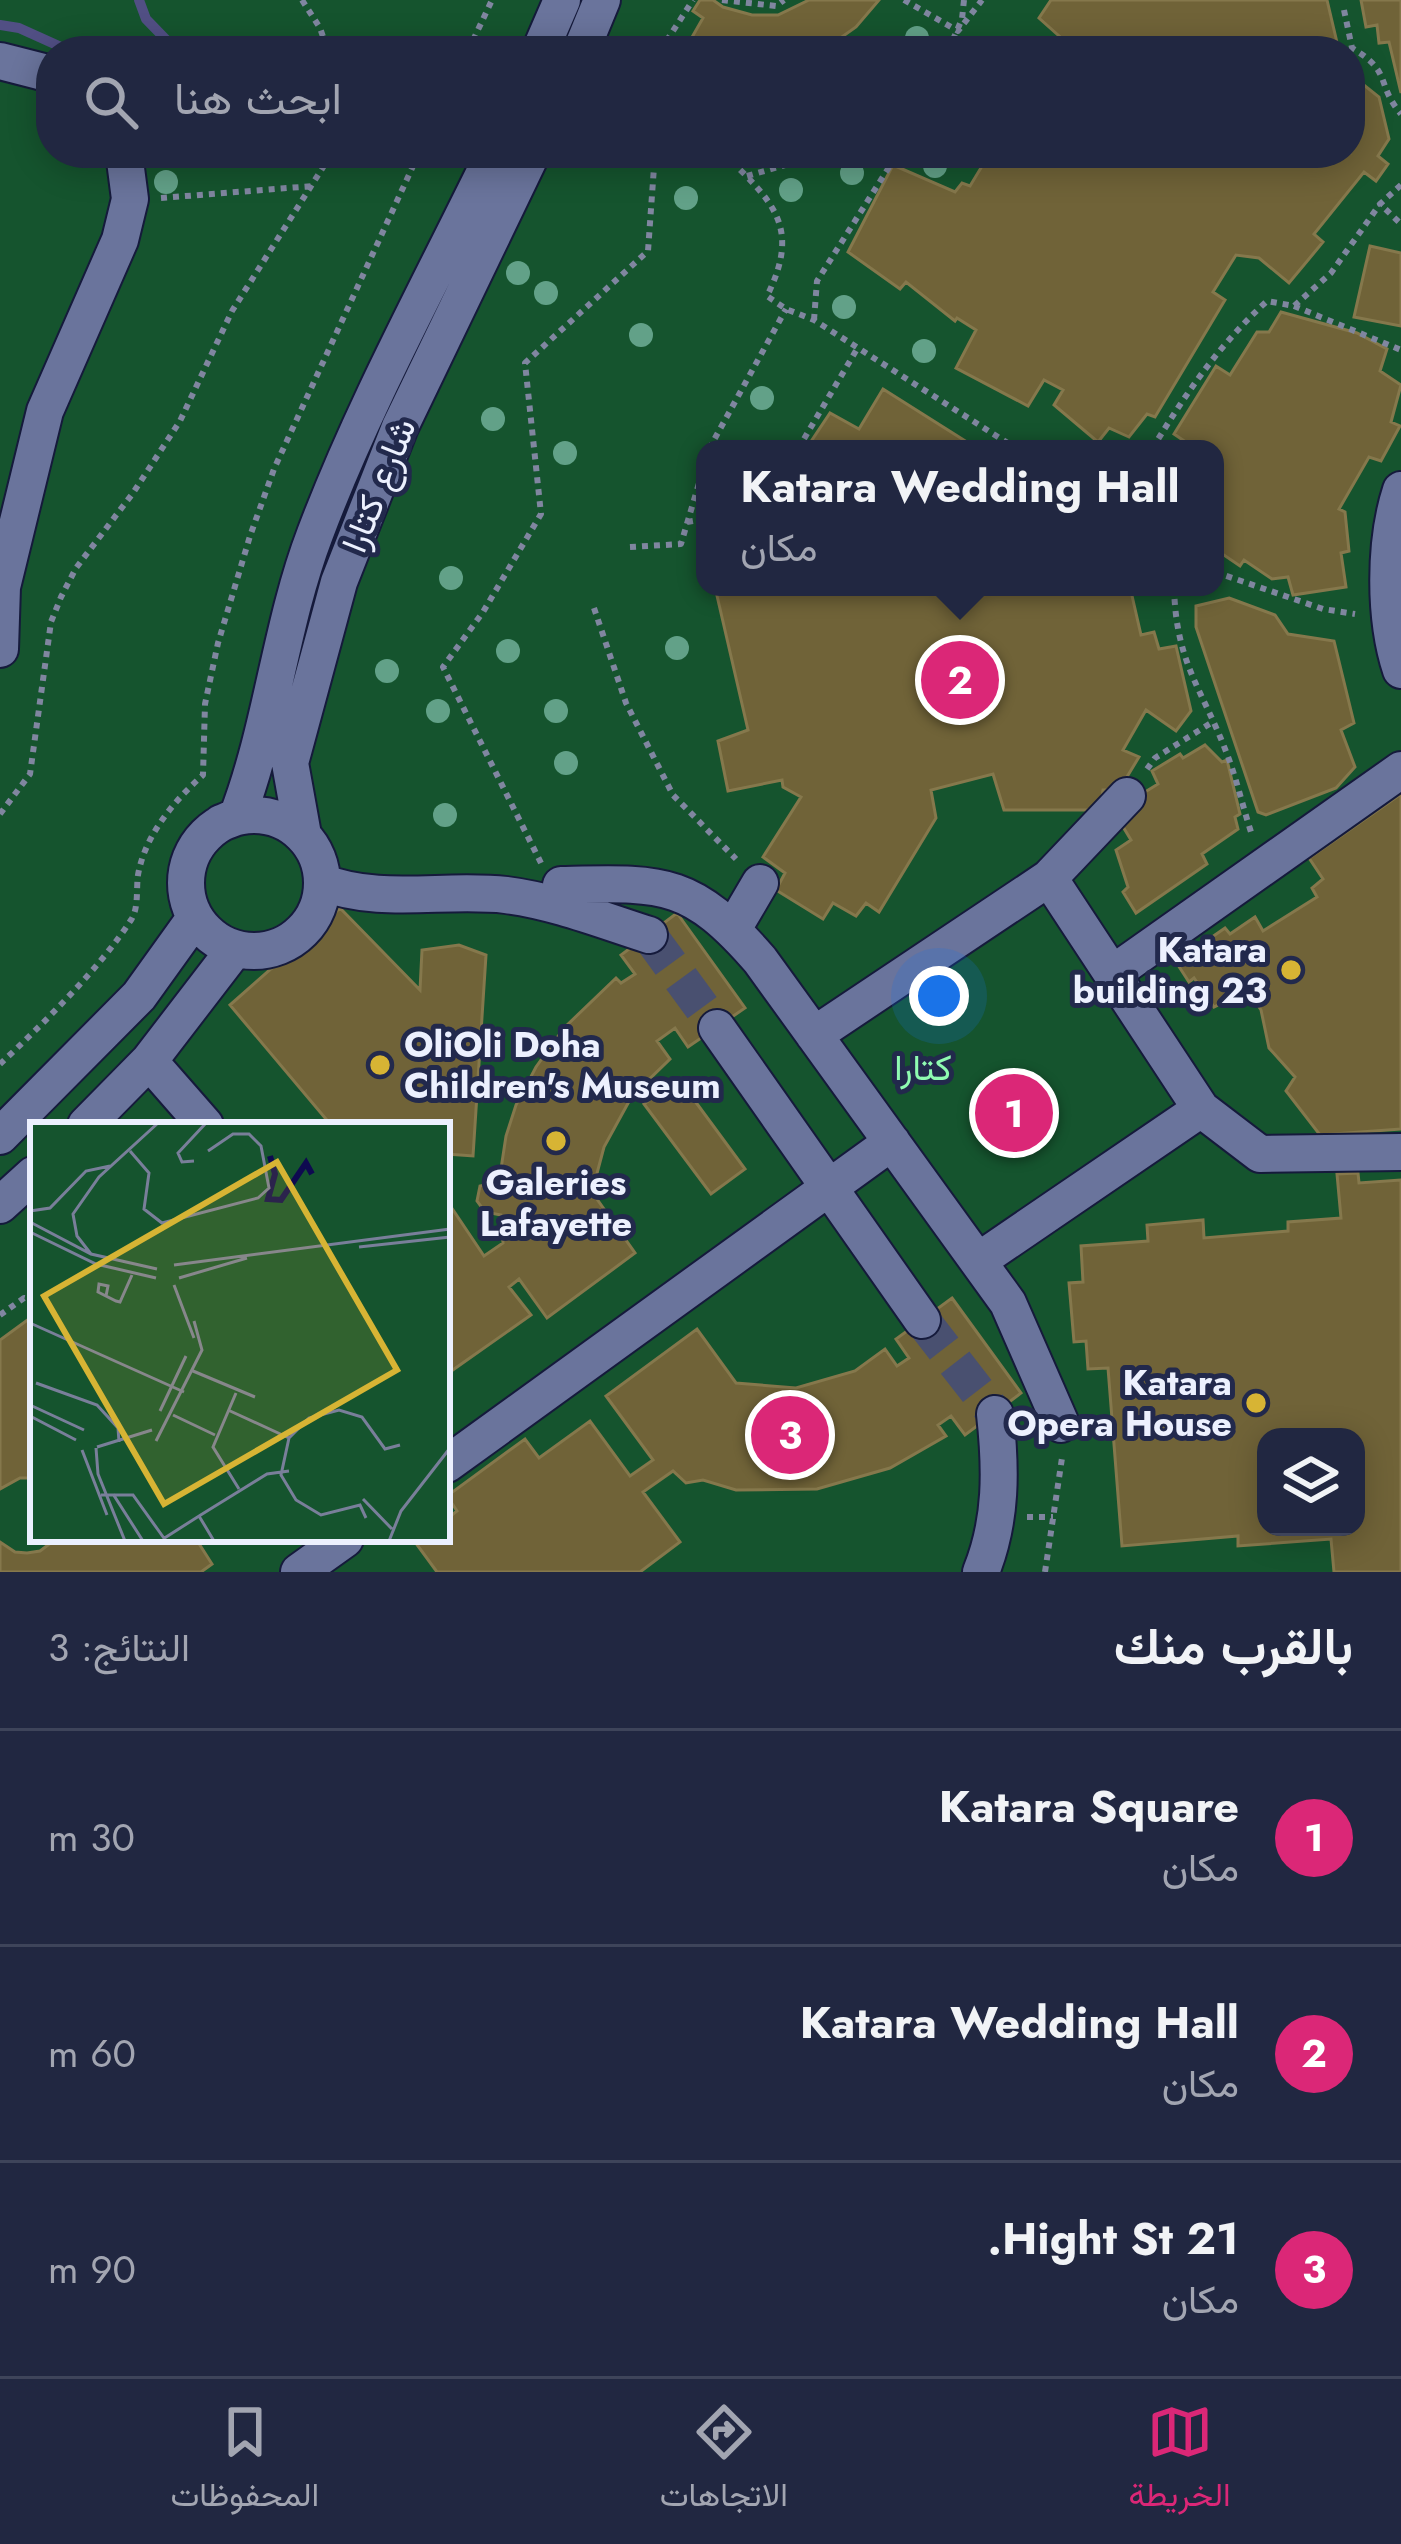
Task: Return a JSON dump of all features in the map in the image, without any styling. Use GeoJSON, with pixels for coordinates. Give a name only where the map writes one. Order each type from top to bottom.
{"type":"FeatureCollection","features":[{"type":"Feature","properties":{"kind":"street"},"geometry":{"type":"LineString","coordinates":[[546,36],[562,0]]}},
{"type":"Feature","properties":{"kind":"street"},"geometry":{"type":"LineString","coordinates":[[587,36],[602,0]]}},
{"type":"Feature","properties":{"kind":"street"},"geometry":{"type":"LineString","coordinates":[[0,61],[36,70]]}},
{"type":"Feature","properties":{"kind":"street"},"geometry":{"type":"LineString","coordinates":[[0,649],[2,587],[46,411],[121,240],[130,199],[126,168]]}},
{"type":"Feature","properties":{"kind":"street","name":"شارع كتارا"},"geometry":{"type":"LineString","coordinates":[[221,823],[237,817],[246,794],[283,638],[314,536],[354,441],[487,168]]}},
{"type":"Feature","properties":{"kind":"street","name":"شارع كتارا"},"geometry":{"type":"LineString","coordinates":[[303,836],[290,763],[339,582],[400,427],[525,168]]}},
{"type":"Feature","properties":{"kind":"street"},"geometry":{"type":"LineString","coordinates":[[1401,490],[1389,583],[1390,638],[1401,670]]}},
{"type":"Feature","properties":{"kind":"street"},"geometry":{"type":"LineString","coordinates":[[1112,974],[1401,770]]}},
{"type":"Feature","properties":{"kind":"street"},"geometry":{"type":"LineString","coordinates":[[814,1035],[1049,878],[1127,796]]}},
{"type":"Feature","properties":{"kind":"street"},"geometry":{"type":"LineString","coordinates":[[250,815],[291,826],[303,836],[317,857],[322,882],[315,913],[296,937],[267,950],[235,949],[212,938],[195,918],[185,884],[190,859],[202,838],[221,823],[250,815]]}},
{"type":"Feature","properties":{"kind":"street"},"geometry":{"type":"LineString","coordinates":[[1049,878],[1201,1109],[1260,1154],[1401,1152]]}},
{"type":"Feature","properties":{"kind":"street"},"geometry":{"type":"LineString","coordinates":[[322,882],[348,892],[505,895],[649,935]]}},
{"type":"Feature","properties":{"kind":"street"},"geometry":{"type":"LineString","coordinates":[[561,885],[639,883],[678,890],[734,929],[1008,1303],[1061,1424]]}},
{"type":"Feature","properties":{"kind":"street"},"geometry":{"type":"LineString","coordinates":[[734,929],[760,883]]}},
{"type":"Feature","properties":{"kind":"street"},"geometry":{"type":"LineString","coordinates":[[0,1136],[139,996],[195,918]]}},
{"type":"Feature","properties":{"kind":"street"},"geometry":{"type":"LineString","coordinates":[[89,1122],[149,1061],[235,949]]}},
{"type":"Feature","properties":{"kind":"street"},"geometry":{"type":"LineString","coordinates":[[717,1028],[922,1319]]}},
{"type":"Feature","properties":{"kind":"street"},"geometry":{"type":"LineString","coordinates":[[149,1061],[202,1122]]}},
{"type":"Feature","properties":{"kind":"street"},"geometry":{"type":"LineString","coordinates":[[978,1261],[1201,1109]]}},
{"type":"Feature","properties":{"kind":"street"},"geometry":{"type":"LineString","coordinates":[[450,1463],[892,1142]]}},
{"type":"Feature","properties":{"kind":"street"},"geometry":{"type":"LineString","coordinates":[[0,1205],[30,1178]]}},
{"type":"Feature","properties":{"kind":"street"},"geometry":{"type":"LineString","coordinates":[[981,1572],[998,1517],[995,1414]]}},
{"type":"Feature","properties":{"kind":"street"},"geometry":{"type":"LineString","coordinates":[[299,1572],[341,1542]]}},
{"type":"Feature","properties":{"kind":"path"},"geometry":{"type":"LineString","coordinates":[[302,0],[323,36]]}},
{"type":"Feature","properties":{"kind":"path"},"geometry":{"type":"LineString","coordinates":[[475,36],[492,0]]}},
{"type":"Feature","properties":{"kind":"path"},"geometry":{"type":"LineString","coordinates":[[670,36],[693,0]]}},
{"type":"Feature","properties":{"kind":"path"},"geometry":{"type":"LineString","coordinates":[[722,0],[776,5],[784,0]]}},
{"type":"Feature","properties":{"kind":"path"},"geometry":{"type":"LineString","coordinates":[[904,0],[958,31]]}},
{"type":"Feature","properties":{"kind":"path"},"geometry":{"type":"LineString","coordinates":[[958,31],[964,0]]}},
{"type":"Feature","properties":{"kind":"path"},"geometry":{"type":"LineString","coordinates":[[956,36],[982,0]]}},
{"type":"Feature","properties":{"kind":"path"},"geometry":{"type":"LineString","coordinates":[[1344,10],[1349,36]]}},
{"type":"Feature","properties":{"kind":"path"},"geometry":{"type":"LineString","coordinates":[[1365,56],[1377,63],[1401,114]]}},
{"type":"Feature","properties":{"kind":"path"},"geometry":{"type":"LineString","coordinates":[[0,814],[30,775],[51,622],[61,597],[76,568],[134,493],[180,421],[232,311],[323,168]]}},
{"type":"Feature","properties":{"kind":"path"},"geometry":{"type":"LineString","coordinates":[[0,1064],[42,1024],[135,916],[139,869],[153,837],[172,803],[202,775],[205,704],[250,536],[274,470],[412,168]]}},
{"type":"Feature","properties":{"kind":"path"},"geometry":{"type":"LineString","coordinates":[[561,885],[552,885],[443,667],[483,612],[541,514],[525,364],[648,251],[654,168]]}},
{"type":"Feature","properties":{"kind":"path"},"geometry":{"type":"LineString","coordinates":[[738,168],[780,218],[782,266],[767,296],[814,320],[1003,440]]}},
{"type":"Feature","properties":{"kind":"path"},"geometry":{"type":"LineString","coordinates":[[746,176],[774,168]]}},
{"type":"Feature","properties":{"kind":"path"},"geometry":{"type":"LineString","coordinates":[[814,320],[817,281],[889,168]]}},
{"type":"Feature","properties":{"kind":"path"},"geometry":{"type":"LineString","coordinates":[[1294,306],[1331,273],[1380,204],[1401,185]]}},
{"type":"Feature","properties":{"kind":"path"},"geometry":{"type":"LineString","coordinates":[[164,197],[313,186]]}},
{"type":"Feature","properties":{"kind":"path"},"geometry":{"type":"LineString","coordinates":[[1380,204],[1401,224]]}},
{"type":"Feature","properties":{"kind":"path"},"geometry":{"type":"LineString","coordinates":[[1158,440],[1198,374],[1268,302],[1294,306],[1401,350]]}},
{"type":"Feature","properties":{"kind":"path"},"geometry":{"type":"LineString","coordinates":[[715,440],[786,309]]}},
{"type":"Feature","properties":{"kind":"path"},"geometry":{"type":"LineString","coordinates":[[803,440],[857,348]]}},
{"type":"Feature","properties":{"kind":"path"},"geometry":{"type":"LineString","coordinates":[[630,547],[681,544],[696,493]]}},
{"type":"Feature","properties":{"kind":"path"},"geometry":{"type":"LineString","coordinates":[[687,522],[696,520]]}},
{"type":"Feature","properties":{"kind":"path"},"geometry":{"type":"LineString","coordinates":[[1224,575],[1323,609],[1389,618]]}},
{"type":"Feature","properties":{"kind":"path"},"geometry":{"type":"LineString","coordinates":[[1174,596],[1187,672],[1226,752],[1246,819]]}},
{"type":"Feature","properties":{"kind":"path"},"geometry":{"type":"LineString","coordinates":[[595,608],[626,704],[673,795],[760,883]]}},
{"type":"Feature","properties":{"kind":"path"},"geometry":{"type":"LineString","coordinates":[[1127,796],[1155,758],[1211,723]]}},
{"type":"Feature","properties":{"kind":"path"},"geometry":{"type":"LineString","coordinates":[[0,1315],[24,1298],[30,1299]]}},
{"type":"Feature","properties":{"kind":"path"},"geometry":{"type":"LineString","coordinates":[[1046,1572],[1062,1455],[1061,1424]]}},
{"type":"Feature","properties":{"kind":"green space","name":"كتارا"},"geometry":{"type":"Polygon","coordinates":[[[0,0],[1401,0],[1401,1572],[0,1572],[0,0]]]}},
{"type":"Feature","properties":{"kind":"building"},"geometry":{"type":"Polygon","coordinates":[[[700,0],[713,0],[752,15],[778,15],[809,0],[879,0],[843,36],[693,36],[703,18],[693,11],[700,0]]]}},
{"type":"Feature","properties":{"kind":"building"},"geometry":{"type":"Polygon","coordinates":[[[1051,0],[1327,0],[1335,36],[1059,36],[1039,18],[1051,0]]]}},
{"type":"Feature","properties":{"kind":"building"},"geometry":{"type":"Polygon","coordinates":[[[1361,0],[1401,0],[1401,93],[1389,42],[1379,43],[1377,25],[1366,27],[1361,0]]]}},
{"type":"Feature","properties":{"kind":"building"},"geometry":{"type":"Polygon","coordinates":[[[1365,86],[1379,97],[1389,139],[1378,156],[1388,164],[1376,181],[1364,172],[1314,234],[1323,242],[1289,283],[1259,258],[1236,255],[1213,292],[1225,300],[1155,417],[1147,414],[1129,437],[1109,428],[1096,440],[1054,405],[1063,390],[1044,380],[1028,406],[956,368],[976,330],[955,321],[906,282],[900,289],[848,252],[891,168],[955,192],[962,183],[970,186],[981,168],[1365,168],[1365,86]]]}},
{"type":"Feature","properties":{"kind":"building"},"geometry":{"type":"Polygon","coordinates":[[[1370,246],[1401,253],[1401,326],[1354,317],[1370,246]]]}},
{"type":"Feature","properties":{"kind":"building"},"geometry":{"type":"Polygon","coordinates":[[[1281,312],[1357,333],[1387,349],[1380,371],[1401,385],[1391,422],[1400,426],[1381,461],[1369,457],[1339,509],[1345,512],[1349,551],[1341,553],[1346,587],[1293,595],[1288,577],[1272,579],[1244,560],[1240,566],[1224,555],[1224,440],[1183,440],[1174,434],[1216,366],[1230,375],[1257,332],[1269,332],[1281,312]]]}},
{"type":"Feature","properties":{"kind":"building"},"geometry":{"type":"Polygon","coordinates":[[[883,389],[964,440],[812,440],[830,413],[859,429],[883,389]]]}},
{"type":"Feature","properties":{"kind":"building"},"geometry":{"type":"Polygon","coordinates":[[[717,596],[1132,596],[1141,635],[1154,632],[1159,649],[1176,646],[1191,711],[1176,731],[1146,710],[1123,750],[1139,757],[1119,790],[1103,790],[1100,810],[1004,810],[993,774],[931,790],[936,818],[879,912],[866,903],[856,916],[833,903],[823,919],[776,890],[785,873],[763,857],[801,797],[783,787],[782,780],[728,791],[718,741],[748,730],[717,596]]]}},
{"type":"Feature","properties":{"kind":"building"},"geometry":{"type":"Polygon","coordinates":[[[1229,598],[1275,615],[1288,634],[1334,641],[1354,723],[1341,730],[1355,767],[1336,788],[1266,815],[1258,812],[1196,627],[1196,606],[1229,598]]]}},
{"type":"Feature","properties":{"kind":"building"},"geometry":{"type":"Polygon","coordinates":[[[1205,745],[1222,762],[1227,760],[1240,814],[1235,817],[1238,829],[1202,854],[1207,864],[1136,913],[1123,892],[1128,887],[1116,850],[1131,840],[1122,825],[1132,800],[1158,784],[1152,771],[1205,745]]]}},
{"type":"Feature","properties":{"kind":"building","name":"Katara building 23"},"geometry":{"type":"Polygon","coordinates":[[[1401,794],[1401,1129],[1320,1135],[1286,1091],[1295,1077],[1269,1048],[1261,1010],[1248,990],[1214,1007],[1176,962],[1225,928],[1230,934],[1255,917],[1263,931],[1317,897],[1312,888],[1323,879],[1309,858],[1401,794]]]}},
{"type":"Feature","properties":{"kind":"building","name":"OliOli Doha Children's Museum"},"geometry":{"type":"Polygon","coordinates":[[[340,908],[420,990],[422,950],[459,945],[486,955],[473,1156],[450,1154],[450,1122],[328,1122],[230,1005],[340,908]]]}},
{"type":"Feature","properties":{"kind":"building","name":"Galeries Lafayette"},"geometry":{"type":"Polygon","coordinates":[[[677,913],[745,1008],[688,1047],[675,1028],[657,1041],[670,1059],[632,1096],[604,1147],[592,1192],[635,1253],[547,1318],[519,1279],[509,1287],[531,1315],[450,1372],[450,1205],[484,1256],[503,1243],[501,1215],[485,1212],[477,1201],[480,1186],[499,1182],[516,1105],[564,1028],[616,978],[621,983],[635,974],[621,955],[677,913]]]}},
{"type":"Feature","properties":{"kind":"building"},"geometry":{"type":"Polygon","coordinates":[[[678,1078],[745,1169],[711,1194],[644,1104],[678,1078]]]}},
{"type":"Feature","properties":{"kind":"building","name":"Katara Opera House"},"geometry":{"type":"Polygon","coordinates":[[[1358,1173],[1359,1183],[1401,1180],[1401,1572],[1334,1572],[1331,1539],[1238,1546],[1238,1536],[1122,1546],[1108,1368],[1088,1369],[1086,1341],[1074,1342],[1069,1283],[1083,1282],[1081,1246],[1148,1241],[1147,1225],[1203,1220],[1204,1238],[1288,1231],[1288,1222],[1341,1218],[1337,1174],[1358,1173]]]}},
{"type":"Feature","properties":{"kind":"building"},"geometry":{"type":"Polygon","coordinates":[[[952,1298],[1021,1393],[965,1435],[951,1416],[938,1425],[946,1436],[890,1468],[817,1489],[736,1490],[703,1480],[686,1483],[673,1471],[643,1492],[680,1542],[640,1572],[437,1572],[415,1542],[450,1542],[450,1517],[457,1511],[450,1494],[525,1439],[539,1458],[590,1421],[630,1476],[653,1460],[606,1396],[697,1329],[736,1383],[796,1388],[855,1371],[885,1349],[897,1366],[909,1358],[896,1339],[952,1298]]]}},
{"type":"Feature","properties":{"kind":"building"},"geometry":{"type":"Polygon","coordinates":[[[30,1318],[30,1478],[0,1489],[0,1340],[30,1318]]]}},
{"type":"Feature","properties":{"kind":"building"},"geometry":{"type":"Polygon","coordinates":[[[0,1542],[15,1552],[40,1551],[52,1542],[198,1542],[212,1564],[201,1572],[0,1572],[0,1542]]]}},
{"type":"Feature","properties":{"kind":"waterway"},"geometry":{"type":"LineString","coordinates":[[139,0],[146,19],[162,36]]}},
{"type":"Feature","properties":{"kind":"waterway"},"geometry":{"type":"LineString","coordinates":[[0,25],[37,36]]}},
{"type":"Feature","properties":{"kind":"tunnel"},"geometry":{"type":"LineString","coordinates":[[649,935],[717,1028]]}},
{"type":"Feature","properties":{"kind":"tunnel"},"geometry":{"type":"LineString","coordinates":[[922,1320],[995,1414]]}},
{"type":"Feature","properties":{"kind":"place","name":"Katara Wedding Hall"},"geometry":{"type":"Point","coordinates":[960,680]}},
{"type":"Feature","properties":{"kind":"place","name":"Katara building 23"},"geometry":{"type":"Point","coordinates":[1291,970]}},
{"type":"Feature","properties":{"kind":"place","name":"OliOli Doha Children's Museum"},"geometry":{"type":"Point","coordinates":[380,1065]}},
{"type":"Feature","properties":{"kind":"place","name":"Katara Square"},"geometry":{"type":"Point","coordinates":[1014,1113]}},
{"type":"Feature","properties":{"kind":"place","name":"Galeries Lafayette"},"geometry":{"type":"Point","coordinates":[556,1141]}},
{"type":"Feature","properties":{"kind":"place","name":"Katara Opera House"},"geometry":{"type":"Point","coordinates":[1256,1403]}},
{"type":"Feature","properties":{"kind":"place","name":"21 Hight St."},"geometry":{"type":"Point","coordinates":[790,1435]}}]}
